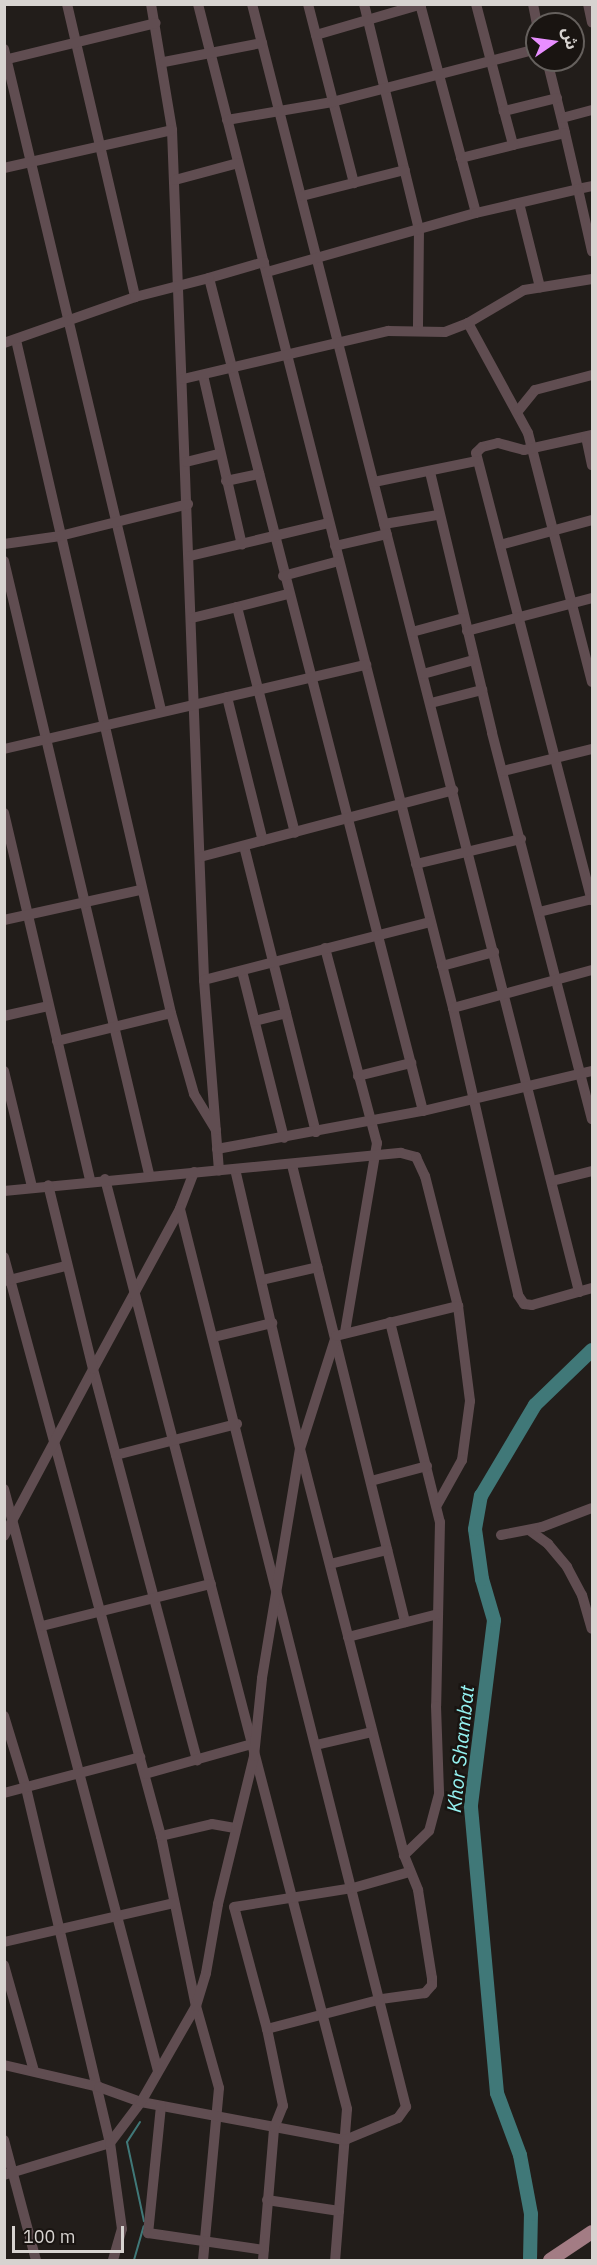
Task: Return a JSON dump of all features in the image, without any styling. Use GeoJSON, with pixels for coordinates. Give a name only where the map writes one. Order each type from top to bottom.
{"type":"FeatureCollection","features":[{"type":"Feature","properties":{"kind":"main road"},"geometry":{"type":"LineString","coordinates":[[550,2260],[592,2232]]}},
{"type":"Feature","properties":{"kind":"main road"},"geometry":{"type":"LineString","coordinates":[[564,2260],[592,2242]]}},
{"type":"Feature","properties":{"kind":"street"},"geometry":{"type":"LineString","coordinates":[[67,4],[135,297]]}},
{"type":"Feature","properties":{"kind":"street"},"geometry":{"type":"LineString","coordinates":[[152,4],[164,62],[175,180],[196,703],[204,980],[219,1170]]}},
{"type":"Feature","properties":{"kind":"street"},"geometry":{"type":"LineString","coordinates":[[198,4],[453,1008],[519,1295],[524,1304],[532,1305],[592,1288]]}},
{"type":"Feature","properties":{"kind":"street"},"geometry":{"type":"LineString","coordinates":[[252,4],[529,1086],[579,1292]]}},
{"type":"Feature","properties":{"kind":"street"},"geometry":{"type":"LineString","coordinates":[[308,4],[354,183]]}},
{"type":"Feature","properties":{"kind":"street"},"geometry":{"type":"LineString","coordinates":[[364,4],[419,229],[418,330]]}},
{"type":"Feature","properties":{"kind":"street"},"geometry":{"type":"LineString","coordinates":[[476,4],[513,145]]}},
{"type":"Feature","properties":{"kind":"street"},"geometry":{"type":"LineString","coordinates":[[588,4],[592,23]]}},
{"type":"Feature","properties":{"kind":"street"},"geometry":{"type":"LineString","coordinates":[[316,35],[421,5],[476,213]]}},
{"type":"Feature","properties":{"kind":"street"},"geometry":{"type":"LineString","coordinates":[[156,23],[5,56],[161,710]]}},
{"type":"Feature","properties":{"kind":"street"},"geometry":{"type":"LineString","coordinates":[[164,62],[262,43]]}},
{"type":"Feature","properties":{"kind":"street"},"geometry":{"type":"LineString","coordinates":[[227,120],[332,102],[525,52]]}},
{"type":"Feature","properties":{"kind":"street"},"geometry":{"type":"LineString","coordinates":[[549,72],[592,251]]}},
{"type":"Feature","properties":{"kind":"street"},"geometry":{"type":"LineString","coordinates":[[504,111],[557,98]]}},
{"type":"Feature","properties":{"kind":"street"},"geometry":{"type":"LineString","coordinates":[[562,118],[592,110]]}},
{"type":"Feature","properties":{"kind":"street"},"geometry":{"type":"LineString","coordinates":[[4,168],[172,130]]}},
{"type":"Feature","properties":{"kind":"street"},"geometry":{"type":"LineString","coordinates":[[461,158],[565,133]]}},
{"type":"Feature","properties":{"kind":"street"},"geometry":{"type":"LineString","coordinates":[[175,180],[238,163]]}},
{"type":"Feature","properties":{"kind":"street"},"geometry":{"type":"LineString","coordinates":[[302,196],[405,170]]}},
{"type":"Feature","properties":{"kind":"street"},"geometry":{"type":"LineString","coordinates":[[216,1130],[194,1094],[171,1013],[60,536],[10,341],[135,297],[210,278],[317,259],[476,213],[592,186]]}},
{"type":"Feature","properties":{"kind":"street"},"geometry":{"type":"LineString","coordinates":[[519,203],[540,286]]}},
{"type":"Feature","properties":{"kind":"street"},"geometry":{"type":"LineString","coordinates":[[210,278],[273,537],[423,1111]]}},
{"type":"Feature","properties":{"kind":"street"},"geometry":{"type":"LineString","coordinates":[[183,379],[337,341],[418,330],[445,332],[468,323],[517,294],[540,286],[592,279]]}},
{"type":"Feature","properties":{"kind":"street"},"geometry":{"type":"LineString","coordinates":[[468,323],[518,411],[533,449],[592,682]]}},
{"type":"Feature","properties":{"kind":"street"},"geometry":{"type":"LineString","coordinates":[[203,375],[219,454],[242,545]]}},
{"type":"Feature","properties":{"kind":"street"},"geometry":{"type":"LineString","coordinates":[[518,411],[535,390],[592,375]]}},
{"type":"Feature","properties":{"kind":"street"},"geometry":{"type":"LineString","coordinates":[[539,912],[592,900],[520,616],[476,461],[479,449],[489,445],[503,443],[517,449],[533,449],[589,436],[592,465]]}},
{"type":"Feature","properties":{"kind":"street"},"geometry":{"type":"LineString","coordinates":[[186,462],[219,454]]}},
{"type":"Feature","properties":{"kind":"street"},"geometry":{"type":"LineString","coordinates":[[374,482],[476,461]]}},
{"type":"Feature","properties":{"kind":"street"},"geometry":{"type":"LineString","coordinates":[[430,472],[438,515],[539,912],[587,1072],[592,1119]]}},
{"type":"Feature","properties":{"kind":"street"},"geometry":{"type":"LineString","coordinates":[[226,481],[259,474]]}},
{"type":"Feature","properties":{"kind":"street"},"geometry":{"type":"LineString","coordinates":[[4,544],[60,536],[188,504]]}},
{"type":"Feature","properties":{"kind":"street"},"geometry":{"type":"LineString","coordinates":[[335,546],[438,515]]}},
{"type":"Feature","properties":{"kind":"street"},"geometry":{"type":"LineString","coordinates":[[500,545],[592,520]]}},
{"type":"Feature","properties":{"kind":"street"},"geometry":{"type":"LineString","coordinates":[[190,556],[329,523]]}},
{"type":"Feature","properties":{"kind":"street"},"geometry":{"type":"LineString","coordinates":[[4,561],[149,1174]]}},
{"type":"Feature","properties":{"kind":"street"},"geometry":{"type":"LineString","coordinates":[[284,576],[339,561]]}},
{"type":"Feature","properties":{"kind":"street"},"geometry":{"type":"LineString","coordinates":[[192,618],[288,594]]}},
{"type":"Feature","properties":{"kind":"street"},"geometry":{"type":"LineString","coordinates":[[467,631],[592,598]]}},
{"type":"Feature","properties":{"kind":"street"},"geometry":{"type":"LineString","coordinates":[[237,607],[296,832]]}},
{"type":"Feature","properties":{"kind":"street"},"geometry":{"type":"LineString","coordinates":[[412,632],[464,618]]}},
{"type":"Feature","properties":{"kind":"street"},"geometry":{"type":"LineString","coordinates":[[423,674],[474,660]]}},
{"type":"Feature","properties":{"kind":"street"},"geometry":{"type":"LineString","coordinates":[[4,749],[161,710],[366,665]]}},
{"type":"Feature","properties":{"kind":"street"},"geometry":{"type":"LineString","coordinates":[[431,703],[482,690]]}},
{"type":"Feature","properties":{"kind":"street"},"geometry":{"type":"LineString","coordinates":[[227,697],[263,841]]}},
{"type":"Feature","properties":{"kind":"street"},"geometry":{"type":"LineString","coordinates":[[503,771],[592,749]]}},
{"type":"Feature","properties":{"kind":"street"},"geometry":{"type":"LineString","coordinates":[[200,857],[453,790]]}},
{"type":"Feature","properties":{"kind":"street"},"geometry":{"type":"LineString","coordinates":[[4,813],[90,1181]]}},
{"type":"Feature","properties":{"kind":"street"},"geometry":{"type":"LineString","coordinates":[[416,864],[521,839]]}},
{"type":"Feature","properties":{"kind":"street"},"geometry":{"type":"LineString","coordinates":[[244,846],[316,1132]]}},
{"type":"Feature","properties":{"kind":"street"},"geometry":{"type":"LineString","coordinates":[[4,920],[141,890]]}},
{"type":"Feature","properties":{"kind":"street"},"geometry":{"type":"LineString","coordinates":[[204,980],[430,922]]}},
{"type":"Feature","properties":{"kind":"street"},"geometry":{"type":"LineString","coordinates":[[9,2173],[110,2143],[141,2102],[196,2006],[206,1973],[218,1904],[254,1756],[277,1584],[300,1449],[340,1334],[377,1156],[325,948]]}},
{"type":"Feature","properties":{"kind":"street"},"geometry":{"type":"LineString","coordinates":[[442,966],[494,952]]}},
{"type":"Feature","properties":{"kind":"street"},"geometry":{"type":"LineString","coordinates":[[453,1008],[592,970]]}},
{"type":"Feature","properties":{"kind":"street"},"geometry":{"type":"LineString","coordinates":[[242,971],[284,1138]]}},
{"type":"Feature","properties":{"kind":"street"},"geometry":{"type":"LineString","coordinates":[[4,1016],[48,1006]]}},
{"type":"Feature","properties":{"kind":"street"},"geometry":{"type":"LineString","coordinates":[[57,1041],[171,1013]]}},
{"type":"Feature","properties":{"kind":"street"},"geometry":{"type":"LineString","coordinates":[[255,1021],[286,1013]]}},
{"type":"Feature","properties":{"kind":"street"},"geometry":{"type":"LineString","coordinates":[[358,1076],[411,1063]]}},
{"type":"Feature","properties":{"kind":"street"},"geometry":{"type":"LineString","coordinates":[[4,1071],[33,1187]]}},
{"type":"Feature","properties":{"kind":"street"},"geometry":{"type":"LineString","coordinates":[[218,1149],[423,1111],[587,1072]]}},
{"type":"Feature","properties":{"kind":"street"},"geometry":{"type":"LineString","coordinates":[[4,1191],[149,1174],[292,1165],[408,1153],[421,1165],[458,1306],[470,1421],[462,1460],[437,1505]]}},
{"type":"Feature","properties":{"kind":"street"},"geometry":{"type":"LineString","coordinates":[[292,1165],[318,1267],[340,1334],[370,1481],[405,1622]]}},
{"type":"Feature","properties":{"kind":"street"},"geometry":{"type":"LineString","coordinates":[[235,1169],[300,1449],[404,1855],[418,1890],[432,1985],[425,1993],[382,1999],[267,2029]]}},
{"type":"Feature","properties":{"kind":"street"},"geometry":{"type":"LineString","coordinates":[[552,1181],[592,1171]]}},
{"type":"Feature","properties":{"kind":"street"},"geometry":{"type":"LineString","coordinates":[[4,1536],[180,1209],[194,1172]]}},
{"type":"Feature","properties":{"kind":"street"},"geometry":{"type":"LineString","coordinates":[[105,1179],[347,2109],[335,2260]]}},
{"type":"Feature","properties":{"kind":"street"},"geometry":{"type":"LineString","coordinates":[[48,1185],[66,1266],[197,1761]]}},
{"type":"Feature","properties":{"kind":"street"},"geometry":{"type":"LineString","coordinates":[[4,2065],[99,2087],[141,2102],[216,2118],[345,2140],[398,2118],[406,2107],[382,1999],[316,1745],[237,1424],[180,1209]]}},
{"type":"Feature","properties":{"kind":"street"},"geometry":{"type":"LineString","coordinates":[[4,1257],[7,1281],[145,1774],[161,1836],[196,2006],[219,2088],[203,2260]]}},
{"type":"Feature","properties":{"kind":"street"},"geometry":{"type":"LineString","coordinates":[[7,1281],[66,1266]]}},
{"type":"Feature","properties":{"kind":"street"},"geometry":{"type":"LineString","coordinates":[[262,1280],[318,1267]]}},
{"type":"Feature","properties":{"kind":"street"},"geometry":{"type":"LineString","coordinates":[[340,1334],[458,1306]]}},
{"type":"Feature","properties":{"kind":"street"},"geometry":{"type":"LineString","coordinates":[[390,1322],[437,1505],[437,1811],[429,1831],[404,1855]]}},
{"type":"Feature","properties":{"kind":"street"},"geometry":{"type":"LineString","coordinates":[[214,1338],[272,1323]]}},
{"type":"Feature","properties":{"kind":"street"},"geometry":{"type":"LineString","coordinates":[[116,1455],[237,1424]]}},
{"type":"Feature","properties":{"kind":"street"},"geometry":{"type":"LineString","coordinates":[[370,1481],[427,1466]]}},
{"type":"Feature","properties":{"kind":"street"},"geometry":{"type":"LineString","coordinates":[[4,1489],[81,1772],[115,1914],[158,2071]]}},
{"type":"Feature","properties":{"kind":"street"},"geometry":{"type":"LineString","coordinates":[[501,1535],[529,1530],[592,1508]]}},
{"type":"Feature","properties":{"kind":"street"},"geometry":{"type":"LineString","coordinates":[[529,1530],[548,1544],[567,1567],[582,1595],[592,1629]]}},
{"type":"Feature","properties":{"kind":"street"},"geometry":{"type":"LineString","coordinates":[[330,1564],[387,1550]]}},
{"type":"Feature","properties":{"kind":"street"},"geometry":{"type":"LineString","coordinates":[[42,1626],[211,1584]]}},
{"type":"Feature","properties":{"kind":"street"},"geometry":{"type":"LineString","coordinates":[[348,1637],[438,1614]]}},
{"type":"Feature","properties":{"kind":"street"},"geometry":{"type":"LineString","coordinates":[[4,1716],[26,1788],[99,2087],[110,2143],[122,2229],[113,2260]]}},
{"type":"Feature","properties":{"kind":"street"},"geometry":{"type":"LineString","coordinates":[[316,1745],[372,1731]]}},
{"type":"Feature","properties":{"kind":"street"},"geometry":{"type":"LineString","coordinates":[[145,1774],[252,1744]]}},
{"type":"Feature","properties":{"kind":"street"},"geometry":{"type":"LineString","coordinates":[[4,1793],[140,1757]]}},
{"type":"Feature","properties":{"kind":"street"},"geometry":{"type":"LineString","coordinates":[[161,1836],[212,1824],[235,1828]]}},
{"type":"Feature","properties":{"kind":"street"},"geometry":{"type":"LineString","coordinates":[[218,1904],[234,1907],[293,1898],[353,1887],[409,1872]]}},
{"type":"Feature","properties":{"kind":"street"},"geometry":{"type":"LineString","coordinates":[[4,1942],[115,1914],[174,1903]]}},
{"type":"Feature","properties":{"kind":"street"},"geometry":{"type":"LineString","coordinates":[[161,2106],[148,2233],[204,2241],[264,2255],[274,2128],[283,2106],[267,2029],[234,1907]]}},
{"type":"Feature","properties":{"kind":"street"},"geometry":{"type":"LineString","coordinates":[[4,1965],[34,2071]]}},
{"type":"Feature","properties":{"kind":"street"},"geometry":{"type":"LineString","coordinates":[[4,2140],[9,2173],[36,2260]]}},
{"type":"Feature","properties":{"kind":"street"},"geometry":{"type":"LineString","coordinates":[[267,2200],[339,2211]]}},
{"type":"Feature","properties":{"kind":"waterway","name":"Khor Shambat"},"geometry":{"type":"LineString","coordinates":[[530,2260],[531,2214],[520,2155],[497,2093],[471,1805],[494,1620],[482,1579],[475,1529],[481,1496],[535,1405],[592,1350]]}},
{"type":"Feature","properties":{"kind":"waterway"},"geometry":{"type":"LineString","coordinates":[[140,2122],[127,2142],[144,2221]]}},
{"type":"Feature","properties":{"kind":"waterway"},"geometry":{"type":"LineString","coordinates":[[134,2260],[144,2226]]}}]}
